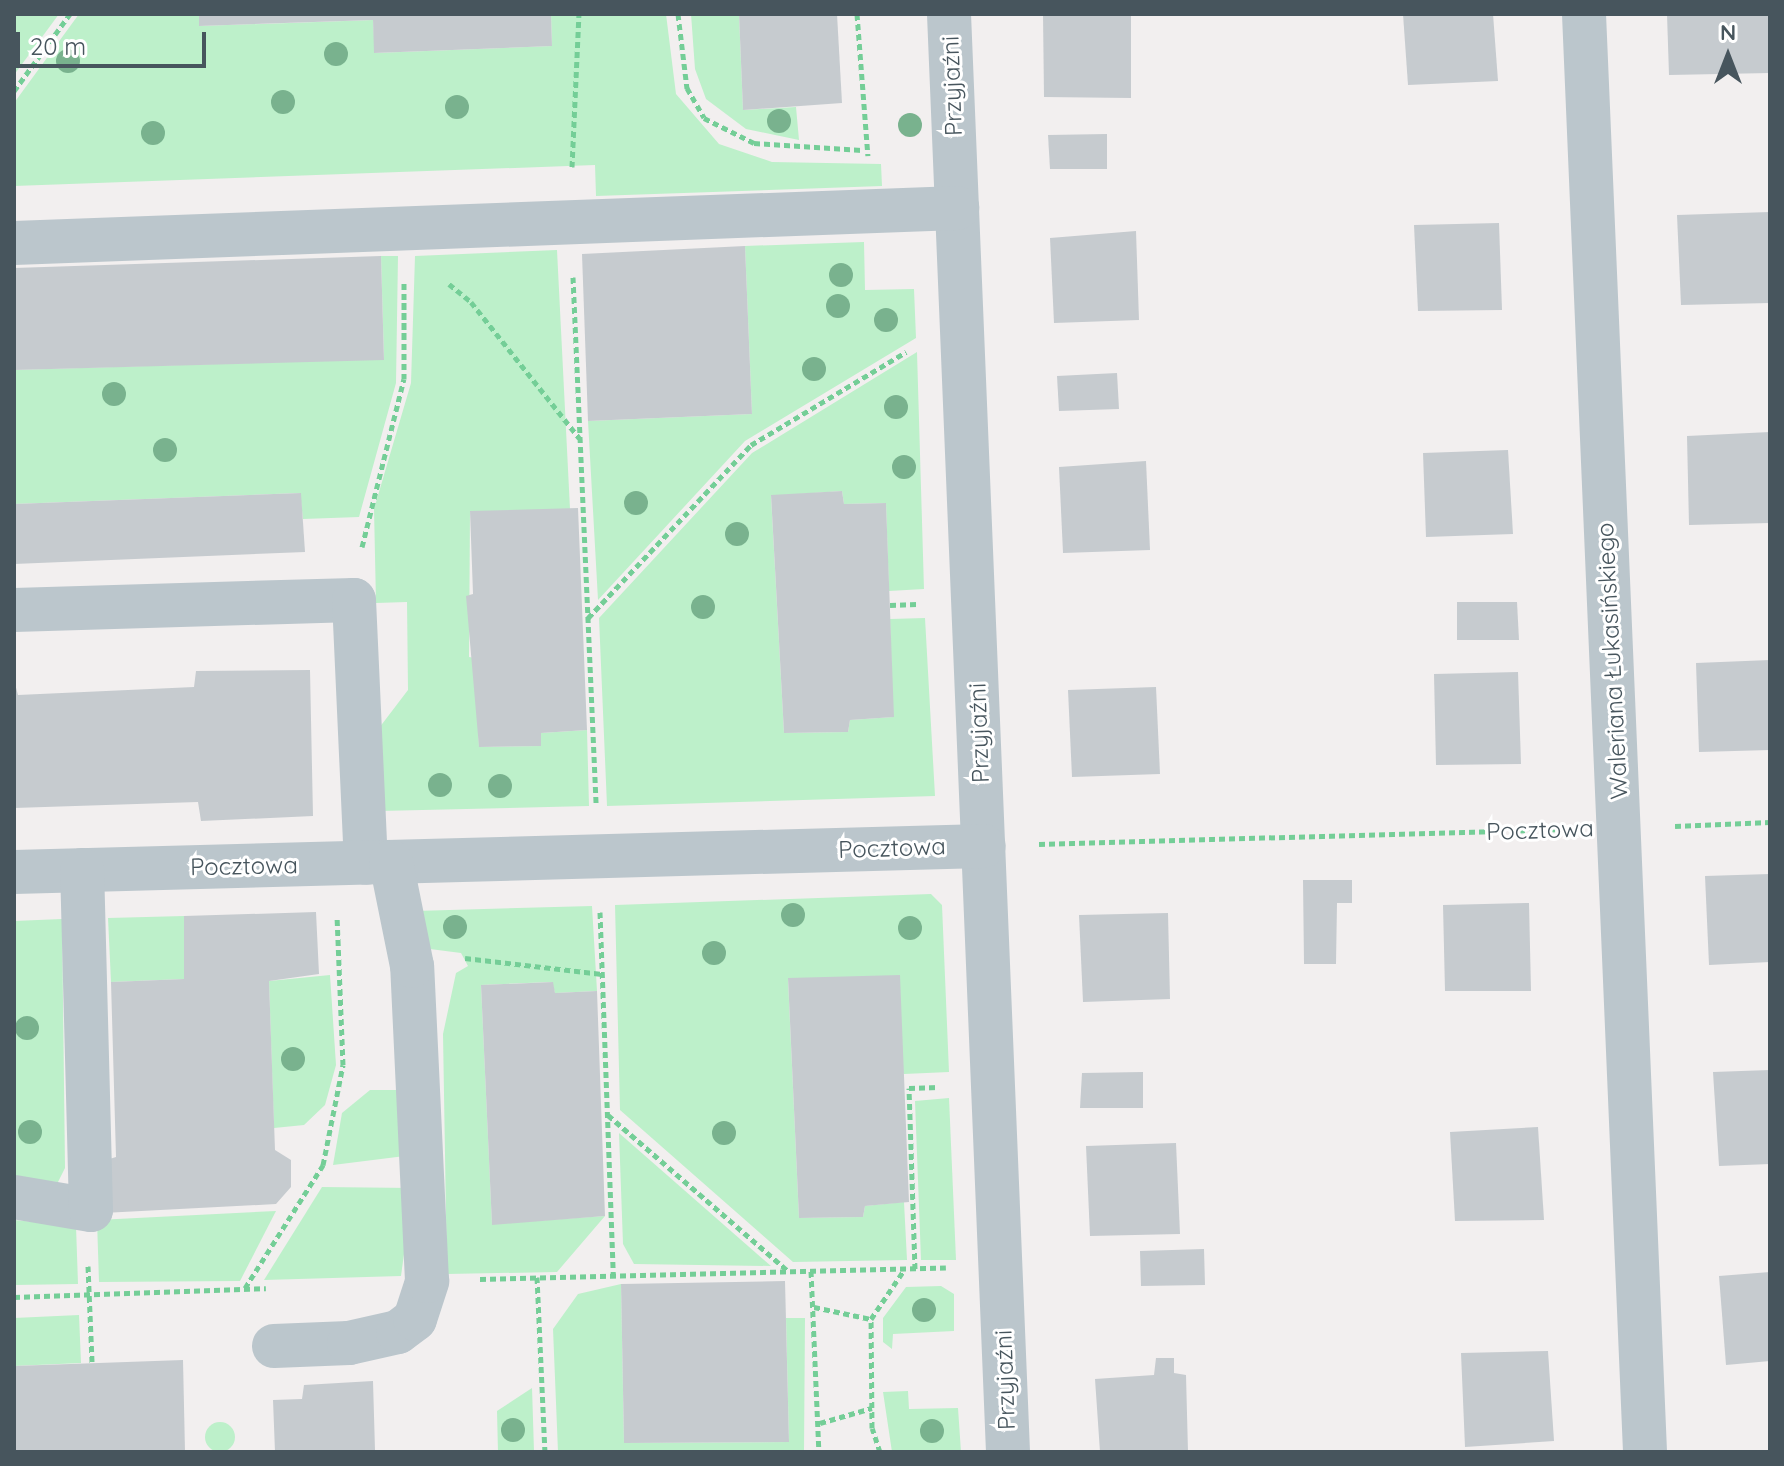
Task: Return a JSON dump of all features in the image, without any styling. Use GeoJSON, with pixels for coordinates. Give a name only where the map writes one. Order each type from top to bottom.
{"type":"FeatureCollection","features":[{"type":"Feature","properties":{"kind":"street","name":"Przyjaźni"},"geometry":{"type":"LineString","coordinates":[[949,14],[939,209],[984,846],[1008,1452]]}},
{"type":"Feature","properties":{"kind":"street","name":"Waleriana Łukasińskiego"},"geometry":{"type":"LineString","coordinates":[[1584,14],[1645,1452]]}},
{"type":"Feature","properties":{"kind":"street"},"geometry":{"type":"LineString","coordinates":[[14,243],[939,209]]}},
{"type":"Feature","properties":{"kind":"street"},"geometry":{"type":"LineString","coordinates":[[14,610],[354,600],[379,862],[412,966],[427,1281],[415,1319],[398,1332],[349,1343],[274,1346]]}},
{"type":"Feature","properties":{"kind":"street","name":"Pocztowa"},"geometry":{"type":"LineString","coordinates":[[14,872],[984,846]]}},
{"type":"Feature","properties":{"kind":"street"},"geometry":{"type":"LineString","coordinates":[[14,1197],[91,1210],[82,870]]}},
{"type":"Feature","properties":{"kind":"path"},"geometry":{"type":"LineString","coordinates":[[14,91],[70,14]]}},
{"type":"Feature","properties":{"kind":"path"},"geometry":{"type":"LineString","coordinates":[[579,14],[570,223],[599,856],[613,1275]]}},
{"type":"Feature","properties":{"kind":"path"},"geometry":{"type":"LineString","coordinates":[[678,14],[687,88],[704,118],[754,143],[862,150],[939,209]]}},
{"type":"Feature","properties":{"kind":"path"},"geometry":{"type":"LineString","coordinates":[[857,14],[862,150]]}},
{"type":"Feature","properties":{"kind":"path"},"geometry":{"type":"LineString","coordinates":[[354,600],[367,509],[404,379],[404,264]]}},
{"type":"Feature","properties":{"kind":"path"},"geometry":{"type":"LineString","coordinates":[[438,276],[471,302],[580,439]]}},
{"type":"Feature","properties":{"kind":"path"},"geometry":{"type":"LineString","coordinates":[[588,619],[751,445],[912,349]]}},
{"type":"Feature","properties":{"kind":"path"},"geometry":{"type":"LineString","coordinates":[[890,605],[936,603]]}},
{"type":"Feature","properties":{"kind":"path","name":"Pocztowa"},"geometry":{"type":"LineString","coordinates":[[984,846],[1770,822]]}},
{"type":"Feature","properties":{"kind":"path"},"geometry":{"type":"LineString","coordinates":[[245,1289],[323,1165],[343,1065],[336,902]]}},
{"type":"Feature","properties":{"kind":"path"},"geometry":{"type":"LineString","coordinates":[[412,966],[483,955],[602,974]]}},
{"type":"Feature","properties":{"kind":"path"},"geometry":{"type":"LineString","coordinates":[[915,1269],[909,1088],[956,1087]]}},
{"type":"Feature","properties":{"kind":"path"},"geometry":{"type":"LineString","coordinates":[[607,1114],[788,1271]]}},
{"type":"Feature","properties":{"kind":"path"},"geometry":{"type":"LineString","coordinates":[[85,1209],[92,1363]]}},
{"type":"Feature","properties":{"kind":"path"},"geometry":{"type":"LineString","coordinates":[[427,1281],[963,1268]]}},
{"type":"Feature","properties":{"kind":"path"},"geometry":{"type":"LineString","coordinates":[[880,1452],[872,1408],[871,1319],[904,1269]]}},
{"type":"Feature","properties":{"kind":"path"},"geometry":{"type":"LineString","coordinates":[[811,1271],[819,1452]]}},
{"type":"Feature","properties":{"kind":"path"},"geometry":{"type":"LineString","coordinates":[[537,1277],[545,1452]]}},
{"type":"Feature","properties":{"kind":"path"},"geometry":{"type":"LineString","coordinates":[[14,1297],[275,1288]]}},
{"type":"Feature","properties":{"kind":"path"},"geometry":{"type":"LineString","coordinates":[[813,1307],[871,1319]]}},
{"type":"Feature","properties":{"kind":"path"},"geometry":{"type":"LineString","coordinates":[[820,1423],[872,1408]]}},
{"type":"Feature","properties":{"kind":"green space"},"geometry":{"type":"Polygon","coordinates":[[[14,14],[59,14],[14,75],[14,14]]]}},
{"type":"Feature","properties":{"kind":"green space"},"geometry":{"type":"Polygon","coordinates":[[[79,14],[199,14],[200,26],[373,20],[375,53],[552,46],[551,14],[666,14],[676,94],[719,144],[772,162],[881,164],[882,186],[596,196],[595,165],[14,186],[14,103],[79,14]]]}},
{"type":"Feature","properties":{"kind":"green space"},"geometry":{"type":"Polygon","coordinates":[[[691,14],[739,14],[743,110],[796,107],[799,140],[746,129],[706,99],[695,69],[691,14]]]}},
{"type":"Feature","properties":{"kind":"green space"},"geometry":{"type":"Polygon","coordinates":[[[864,242],[865,290],[914,289],[916,338],[745,441],[598,600],[588,421],[752,414],[745,246],[864,242]]]}},
{"type":"Feature","properties":{"kind":"green space"},"geometry":{"type":"Polygon","coordinates":[[[557,250],[570,509],[470,512],[469,657],[475,658],[479,747],[541,746],[541,733],[587,730],[589,806],[379,811],[376,732],[408,690],[407,602],[376,603],[374,509],[411,383],[415,256],[557,250]]]}},
{"type":"Feature","properties":{"kind":"green space"},"geometry":{"type":"Polygon","coordinates":[[[381,256],[398,256],[396,383],[359,517],[303,519],[300,493],[14,504],[14,370],[384,359],[381,256]]]}},
{"type":"Feature","properties":{"kind":"green space"},"geometry":{"type":"Polygon","coordinates":[[[917,352],[924,589],[889,591],[886,503],[844,504],[842,491],[771,496],[784,733],[848,732],[850,720],[893,717],[890,619],[925,618],[935,796],[607,806],[599,618],[752,453],[917,352]]]}},
{"type":"Feature","properties":{"kind":"green space"},"geometry":{"type":"Polygon","coordinates":[[[931,894],[942,905],[949,1072],[904,1074],[788,979],[799,1218],[863,1217],[865,1206],[904,1202],[907,1260],[793,1262],[620,1110],[615,905],[931,894]]]}},
{"type":"Feature","properties":{"kind":"green space"},"geometry":{"type":"Polygon","coordinates":[[[592,906],[597,991],[555,993],[552,982],[481,985],[492,1224],[605,1216],[557,1272],[447,1274],[443,1034],[456,973],[468,966],[461,953],[430,949],[415,911],[592,906]]]}},
{"type":"Feature","properties":{"kind":"green space"},"geometry":{"type":"Polygon","coordinates":[[[184,916],[184,979],[111,982],[108,918],[184,916]]]}},
{"type":"Feature","properties":{"kind":"green space"},"geometry":{"type":"Polygon","coordinates":[[[62,919],[65,1168],[58,1182],[14,1180],[14,921],[62,919]]]}},
{"type":"Feature","properties":{"kind":"green space"},"geometry":{"type":"Polygon","coordinates":[[[330,975],[336,1065],[325,1105],[304,1125],[274,1128],[269,981],[330,975]]]}},
{"type":"Feature","properties":{"kind":"green space"},"geometry":{"type":"Polygon","coordinates":[[[370,1090],[411,1090],[413,1155],[333,1165],[342,1113],[370,1090]]]}},
{"type":"Feature","properties":{"kind":"green space"},"geometry":{"type":"Polygon","coordinates":[[[949,1098],[956,1260],[921,1260],[915,1101],[949,1098]]]}},
{"type":"Feature","properties":{"kind":"green space"},"geometry":{"type":"Polygon","coordinates":[[[619,1133],[771,1266],[634,1264],[623,1244],[619,1133]]]}},
{"type":"Feature","properties":{"kind":"green space"},"geometry":{"type":"Polygon","coordinates":[[[322,1187],[413,1188],[401,1276],[264,1280],[322,1187]]]}},
{"type":"Feature","properties":{"kind":"green space"},"geometry":{"type":"Polygon","coordinates":[[[276,1211],[240,1281],[99,1282],[97,1220],[276,1211]]]}},
{"type":"Feature","properties":{"kind":"green space"},"geometry":{"type":"Polygon","coordinates":[[[14,1220],[76,1226],[78,1284],[14,1285],[14,1220]]]}},
{"type":"Feature","properties":{"kind":"green space"},"geometry":{"type":"Polygon","coordinates":[[[621,1284],[624,1443],[789,1442],[786,1318],[805,1318],[804,1452],[558,1452],[553,1329],[578,1294],[621,1284]]]}},
{"type":"Feature","properties":{"kind":"green space"},"geometry":{"type":"Polygon","coordinates":[[[941,1286],[954,1294],[954,1331],[893,1334],[892,1349],[883,1342],[883,1318],[906,1287],[941,1286]]]}},
{"type":"Feature","properties":{"kind":"green space"},"geometry":{"type":"Polygon","coordinates":[[[79,1315],[81,1363],[14,1366],[14,1318],[79,1315]]]}},
{"type":"Feature","properties":{"kind":"green space"},"geometry":{"type":"Polygon","coordinates":[[[532,1388],[534,1452],[498,1452],[497,1411],[532,1388]]]}},
{"type":"Feature","properties":{"kind":"green space"},"geometry":{"type":"Polygon","coordinates":[[[908,1391],[909,1409],[958,1408],[961,1452],[892,1452],[883,1392],[908,1391]]]}},
{"type":"Feature","properties":{"kind":"green space"},"geometry":{"type":"Polygon","coordinates":[[[220,1422],[226,1423],[234,1431],[234,1443],[226,1451],[220,1452],[214,1451],[206,1443],[205,1437],[206,1431],[214,1423],[220,1422]]]}},
{"type":"Feature","properties":{"kind":"building"},"geometry":{"type":"Polygon","coordinates":[[[199,14],[551,14],[552,46],[374,53],[373,20],[199,26],[199,14]]]}},
{"type":"Feature","properties":{"kind":"building"},"geometry":{"type":"Polygon","coordinates":[[[739,14],[837,14],[842,103],[743,110],[739,14]]]}},
{"type":"Feature","properties":{"kind":"building"},"geometry":{"type":"Polygon","coordinates":[[[1043,14],[1131,14],[1131,98],[1044,97],[1043,14]]]}},
{"type":"Feature","properties":{"kind":"building"},"geometry":{"type":"Polygon","coordinates":[[[1403,14],[1493,14],[1498,81],[1408,85],[1403,14]]]}},
{"type":"Feature","properties":{"kind":"building"},"geometry":{"type":"Polygon","coordinates":[[[1667,14],[1770,14],[1770,73],[1669,75],[1667,14]]]}},
{"type":"Feature","properties":{"kind":"building"},"geometry":{"type":"Polygon","coordinates":[[[1107,134],[1107,169],[1050,169],[1048,135],[1107,134]]]}},
{"type":"Feature","properties":{"kind":"building"},"geometry":{"type":"Polygon","coordinates":[[[1770,212],[1770,303],[1681,305],[1677,215],[1770,212]]]}},
{"type":"Feature","properties":{"kind":"building"},"geometry":{"type":"Polygon","coordinates":[[[1499,223],[1502,310],[1418,311],[1414,225],[1499,223]]]}},
{"type":"Feature","properties":{"kind":"building"},"geometry":{"type":"Polygon","coordinates":[[[1136,231],[1139,320],[1054,323],[1050,238],[1136,231]]]}},
{"type":"Feature","properties":{"kind":"building"},"geometry":{"type":"Polygon","coordinates":[[[745,246],[752,414],[588,421],[582,254],[745,246]]]}},
{"type":"Feature","properties":{"kind":"building"},"geometry":{"type":"Polygon","coordinates":[[[381,256],[384,360],[14,370],[14,268],[381,256]]]}},
{"type":"Feature","properties":{"kind":"building"},"geometry":{"type":"Polygon","coordinates":[[[1117,373],[1119,409],[1059,411],[1057,376],[1117,373]]]}},
{"type":"Feature","properties":{"kind":"building"},"geometry":{"type":"Polygon","coordinates":[[[1770,432],[1770,523],[1689,525],[1687,436],[1770,432]]]}},
{"type":"Feature","properties":{"kind":"building"},"geometry":{"type":"Polygon","coordinates":[[[1508,450],[1513,534],[1426,537],[1423,453],[1508,450]]]}},
{"type":"Feature","properties":{"kind":"building"},"geometry":{"type":"Polygon","coordinates":[[[1146,461],[1150,550],[1063,553],[1059,467],[1146,461]]]}},
{"type":"Feature","properties":{"kind":"building"},"geometry":{"type":"Polygon","coordinates":[[[842,491],[844,504],[886,503],[894,717],[850,720],[848,732],[784,733],[771,495],[842,491]]]}},
{"type":"Feature","properties":{"kind":"building"},"geometry":{"type":"Polygon","coordinates":[[[301,493],[305,552],[14,564],[14,504],[301,493]]]}},
{"type":"Feature","properties":{"kind":"building"},"geometry":{"type":"Polygon","coordinates":[[[578,508],[587,730],[541,733],[541,746],[479,747],[466,596],[473,594],[470,511],[578,508]]]}},
{"type":"Feature","properties":{"kind":"building"},"geometry":{"type":"Polygon","coordinates":[[[1457,602],[1517,602],[1519,640],[1457,640],[1457,602]]]}},
{"type":"Feature","properties":{"kind":"building"},"geometry":{"type":"Polygon","coordinates":[[[1770,660],[1770,750],[1699,752],[1696,663],[1770,660]]]}},
{"type":"Feature","properties":{"kind":"building"},"geometry":{"type":"Polygon","coordinates":[[[310,670],[313,816],[201,821],[198,802],[14,808],[14,680],[18,695],[194,687],[196,671],[310,670]]]}},
{"type":"Feature","properties":{"kind":"building"},"geometry":{"type":"Polygon","coordinates":[[[1518,672],[1521,764],[1436,765],[1434,674],[1518,672]]]}},
{"type":"Feature","properties":{"kind":"building"},"geometry":{"type":"Polygon","coordinates":[[[1156,687],[1160,774],[1072,777],[1068,690],[1156,687]]]}},
{"type":"Feature","properties":{"kind":"building"},"geometry":{"type":"Polygon","coordinates":[[[1770,874],[1770,962],[1709,965],[1705,876],[1770,874]]]}},
{"type":"Feature","properties":{"kind":"building"},"geometry":{"type":"Polygon","coordinates":[[[1303,880],[1352,880],[1352,903],[1337,903],[1336,964],[1304,964],[1303,880]]]}},
{"type":"Feature","properties":{"kind":"building"},"geometry":{"type":"Polygon","coordinates":[[[1529,903],[1531,991],[1445,991],[1443,905],[1529,903]]]}},
{"type":"Feature","properties":{"kind":"building"},"geometry":{"type":"Polygon","coordinates":[[[316,912],[319,974],[269,981],[275,1150],[291,1160],[291,1187],[276,1204],[103,1213],[103,1161],[116,1157],[111,982],[184,979],[184,916],[316,912]]]}},
{"type":"Feature","properties":{"kind":"building"},"geometry":{"type":"Polygon","coordinates":[[[1168,913],[1170,999],[1083,1002],[1079,915],[1168,913]]]}},
{"type":"Feature","properties":{"kind":"building"},"geometry":{"type":"Polygon","coordinates":[[[900,975],[909,1202],[865,1206],[863,1217],[799,1218],[788,978],[900,975]]]}},
{"type":"Feature","properties":{"kind":"building"},"geometry":{"type":"Polygon","coordinates":[[[553,982],[555,993],[597,991],[605,1216],[492,1225],[481,985],[553,982]]]}},
{"type":"Feature","properties":{"kind":"building"},"geometry":{"type":"Polygon","coordinates":[[[1770,1070],[1770,1164],[1719,1166],[1713,1072],[1770,1070]]]}},
{"type":"Feature","properties":{"kind":"building"},"geometry":{"type":"Polygon","coordinates":[[[1143,1072],[1143,1108],[1080,1108],[1082,1073],[1143,1072]]]}},
{"type":"Feature","properties":{"kind":"building"},"geometry":{"type":"Polygon","coordinates":[[[1538,1127],[1544,1220],[1455,1221],[1450,1132],[1538,1127]]]}},
{"type":"Feature","properties":{"kind":"building"},"geometry":{"type":"Polygon","coordinates":[[[1176,1143],[1180,1234],[1090,1236],[1086,1146],[1176,1143]]]}},
{"type":"Feature","properties":{"kind":"building"},"geometry":{"type":"Polygon","coordinates":[[[1204,1249],[1205,1285],[1141,1286],[1140,1251],[1204,1249]]]}},
{"type":"Feature","properties":{"kind":"building"},"geometry":{"type":"Polygon","coordinates":[[[1770,1272],[1770,1361],[1726,1365],[1719,1276],[1770,1272]]]}},
{"type":"Feature","properties":{"kind":"building"},"geometry":{"type":"Polygon","coordinates":[[[785,1281],[789,1442],[624,1443],[621,1284],[785,1281]]]}},
{"type":"Feature","properties":{"kind":"building"},"geometry":{"type":"Polygon","coordinates":[[[1548,1351],[1554,1441],[1465,1447],[1461,1353],[1548,1351]]]}},
{"type":"Feature","properties":{"kind":"building"},"geometry":{"type":"Polygon","coordinates":[[[1156,1358],[1174,1358],[1174,1373],[1186,1375],[1188,1452],[1100,1452],[1095,1379],[1154,1375],[1156,1358]]]}},
{"type":"Feature","properties":{"kind":"building"},"geometry":{"type":"Polygon","coordinates":[[[183,1360],[185,1452],[14,1452],[14,1366],[183,1360]]]}},
{"type":"Feature","properties":{"kind":"building"},"geometry":{"type":"Polygon","coordinates":[[[373,1381],[375,1450],[275,1452],[273,1400],[302,1399],[304,1385],[373,1381]]]}}]}
